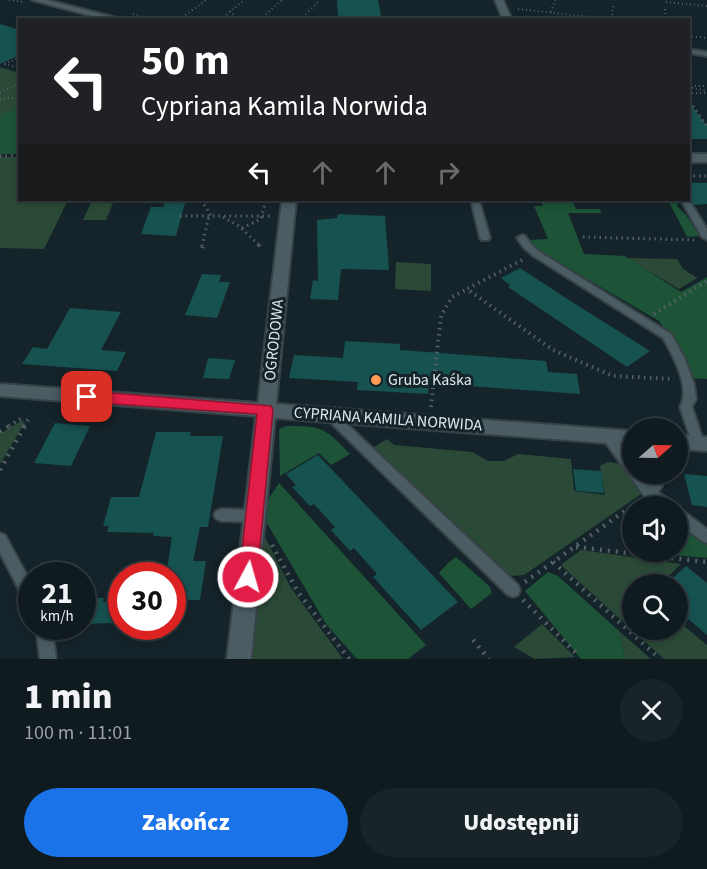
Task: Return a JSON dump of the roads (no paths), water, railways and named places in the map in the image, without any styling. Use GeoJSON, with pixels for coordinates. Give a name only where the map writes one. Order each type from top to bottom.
{"type":"FeatureCollection","features":[{"type":"Feature","properties":{"kind":"street"},"geometry":{"type":"LineString","coordinates":[[36,0],[112,18]]}},
{"type":"Feature","properties":{"kind":"street"},"geometry":{"type":"LineString","coordinates":[[501,4],[507,18]]}},
{"type":"Feature","properties":{"kind":"street"},"geometry":{"type":"LineString","coordinates":[[690,158],[707,158]]}},
{"type":"Feature","properties":{"kind":"street","name":"OGRODOWA"},"geometry":{"type":"LineString","coordinates":[[239,659],[289,201]]}},
{"type":"Feature","properties":{"kind":"street","name":"CYPRIANA KAMILA NORWIDA"},"geometry":{"type":"LineString","coordinates":[[0,390],[622,437]]}},
{"type":"Feature","properties":{"kind":"lane"},"geometry":{"type":"LineString","coordinates":[[690,51],[707,54]]}},
{"type":"Feature","properties":{"kind":"lane"},"geometry":{"type":"LineString","coordinates":[[475,201],[485,238]]}},
{"type":"Feature","properties":{"kind":"lane"},"geometry":{"type":"LineString","coordinates":[[686,201],[707,237]]}},
{"type":"Feature","properties":{"kind":"lane"},"geometry":{"type":"LineString","coordinates":[[522,238],[535,253],[667,336],[678,354],[690,398],[686,407],[702,444]]}},
{"type":"Feature","properties":{"kind":"lane"},"geometry":{"type":"LineString","coordinates":[[329,414],[513,591]]}},
{"type":"Feature","properties":{"kind":"lane"},"geometry":{"type":"LineString","coordinates":[[607,436],[622,456]]}},
{"type":"Feature","properties":{"kind":"lane"},"geometry":{"type":"LineString","coordinates":[[643,484],[654,496]]}},
{"type":"Feature","properties":{"kind":"lane"},"geometry":{"type":"LineString","coordinates":[[650,493],[656,484]]}},
{"type":"Feature","properties":{"kind":"lane"},"geometry":{"type":"LineString","coordinates":[[221,515],[255,516]]}},
{"type":"Feature","properties":{"kind":"lane"},"geometry":{"type":"LineString","coordinates":[[688,523],[707,537]]}},
{"type":"Feature","properties":{"kind":"lane"},"geometry":{"type":"LineString","coordinates":[[0,539],[18,573]]}},
{"type":"Feature","properties":{"kind":"lane"},"geometry":{"type":"LineString","coordinates":[[46,640],[48,659]]}},
{"type":"Feature","properties":{"kind":"place","name":"Gruba Kaśka"},"geometry":{"type":"Point","coordinates":[376,380]}}]}
